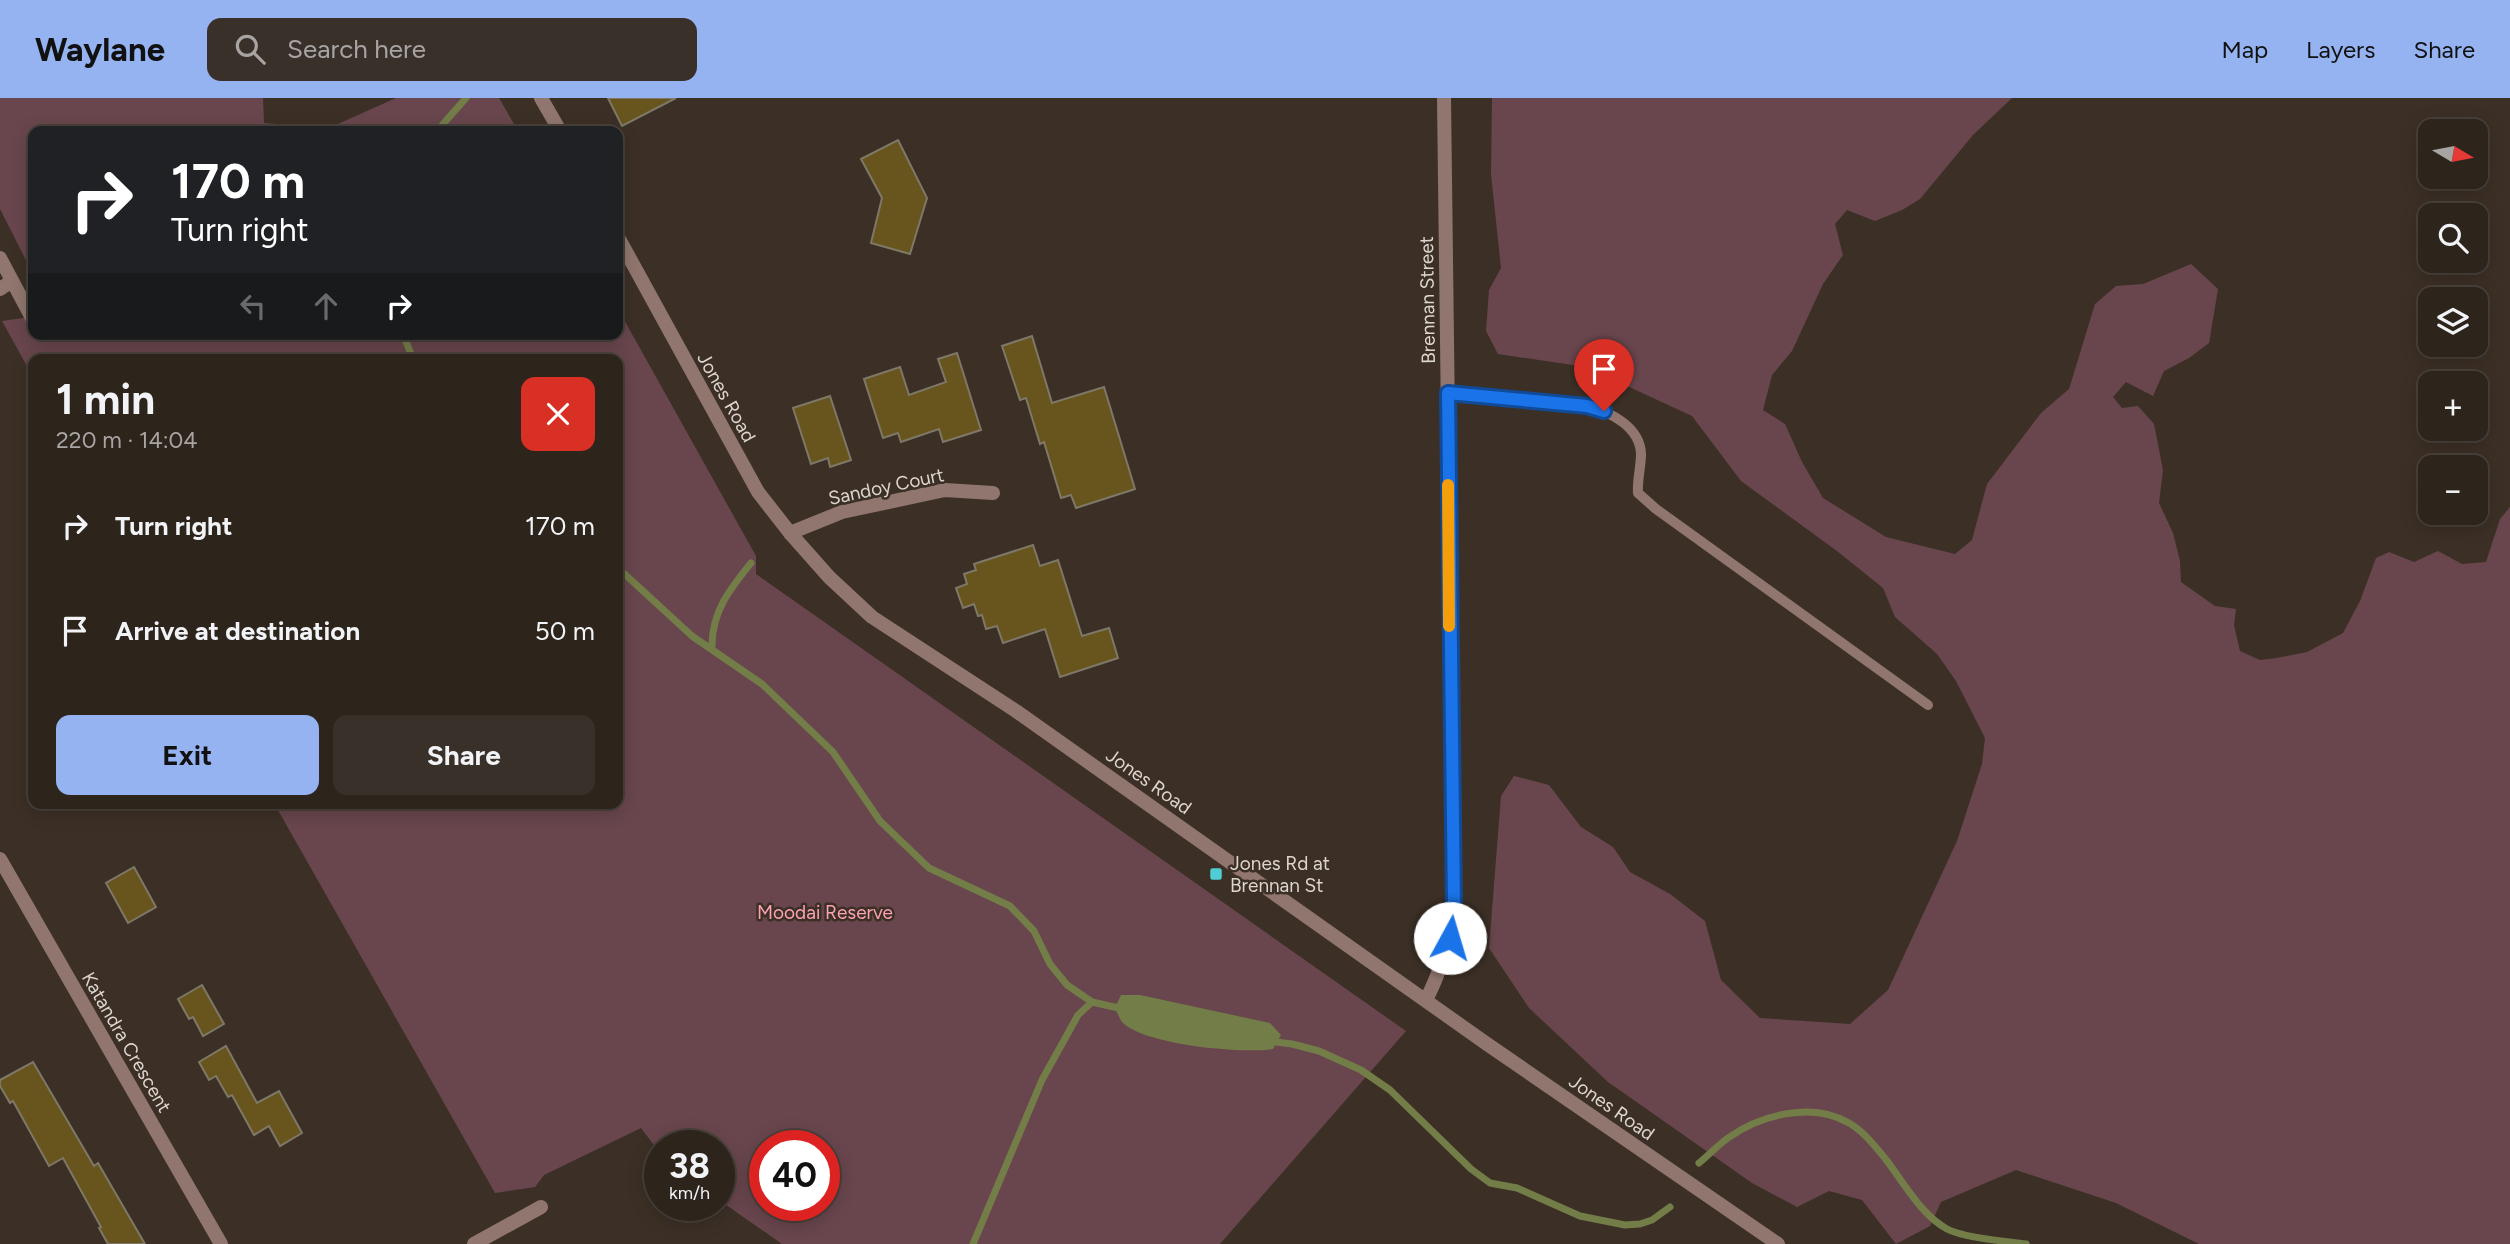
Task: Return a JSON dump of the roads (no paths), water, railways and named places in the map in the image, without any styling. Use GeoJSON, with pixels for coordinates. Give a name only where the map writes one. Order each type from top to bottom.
{"type":"FeatureCollection","features":[{"type":"Feature","properties":{"kind":"street"},"geometry":{"type":"LineString","coordinates":[[541,98],[556,126]]}},
{"type":"Feature","properties":{"kind":"street","name":"Brennan Street"},"geometry":{"type":"LineString","coordinates":[[1426,1000],[1450,938],[1454,906],[1444,98]]}},
{"type":"Feature","properties":{"kind":"street","name":"Jones Road"},"geometry":{"type":"LineString","coordinates":[[623,246],[758,492],[829,577],[872,617],[1016,711],[1778,1244]]}},
{"type":"Feature","properties":{"kind":"street"},"geometry":{"type":"LineString","coordinates":[[0,258],[6,285],[28,313]]}},
{"type":"Feature","properties":{"kind":"street","name":"Sandoy Court"},"geometry":{"type":"LineString","coordinates":[[790,533],[842,512],[945,490],[993,493]]}},
{"type":"Feature","properties":{"kind":"street","name":"Katandra Crescent"},"geometry":{"type":"LineString","coordinates":[[0,859],[221,1244]]}},
{"type":"Feature","properties":{"kind":"street"},"geometry":{"type":"LineString","coordinates":[[474,1244],[541,1207]]}},
{"type":"Feature","properties":{"kind":"lane"},"geometry":{"type":"LineString","coordinates":[[1448,393],[1587,406],[1604,411],[1621,421],[1637,438],[1641,455],[1637,477],[1638,493],[1656,509],[1928,705]]}},
{"type":"Feature","properties":{"kind":"waterway"},"geometry":{"type":"LineString","coordinates":[[441,126],[466,98]]}},
{"type":"Feature","properties":{"kind":"waterway"},"geometry":{"type":"LineString","coordinates":[[405,340],[411,354]]}},
{"type":"Feature","properties":{"kind":"waterway"},"geometry":{"type":"LineString","coordinates":[[712,646],[719,611],[729,591],[751,563]]}},
{"type":"Feature","properties":{"kind":"waterway"},"geometry":{"type":"LineString","coordinates":[[623,573],[692,636],[762,684],[833,752],[880,821],[929,868],[1010,906],[1034,931],[1050,964],[1067,985],[1092,1002],[1123,1009]]}},
{"type":"Feature","properties":{"kind":"waterway"},"geometry":{"type":"LineString","coordinates":[[973,1244],[1042,1080],[1078,1015],[1092,1002]]}},
{"type":"Feature","properties":{"kind":"waterway"},"geometry":{"type":"LineString","coordinates":[[1268,1041],[1319,1051],[1361,1070],[1390,1090],[1471,1169],[1490,1183],[1517,1188],[1580,1216],[1625,1225],[1652,1220],[1670,1207]]}},
{"type":"Feature","properties":{"kind":"waterway"},"geometry":{"type":"LineString","coordinates":[[1699,1163],[1728,1138],[1771,1117],[1803,1112],[1835,1116],[1854,1126],[1868,1139],[1920,1206],[1937,1223],[1964,1235],[2026,1244]]}},
{"type":"Feature","properties":{"kind":"place","name":"Jones Rd at Brennan St"},"geometry":{"type":"Point","coordinates":[1216,874]}},
{"type":"Feature","properties":{"kind":"park label","name":"Moodai Reserve"},"geometry":{"type":"Point","coordinates":[825,912]}}]}
